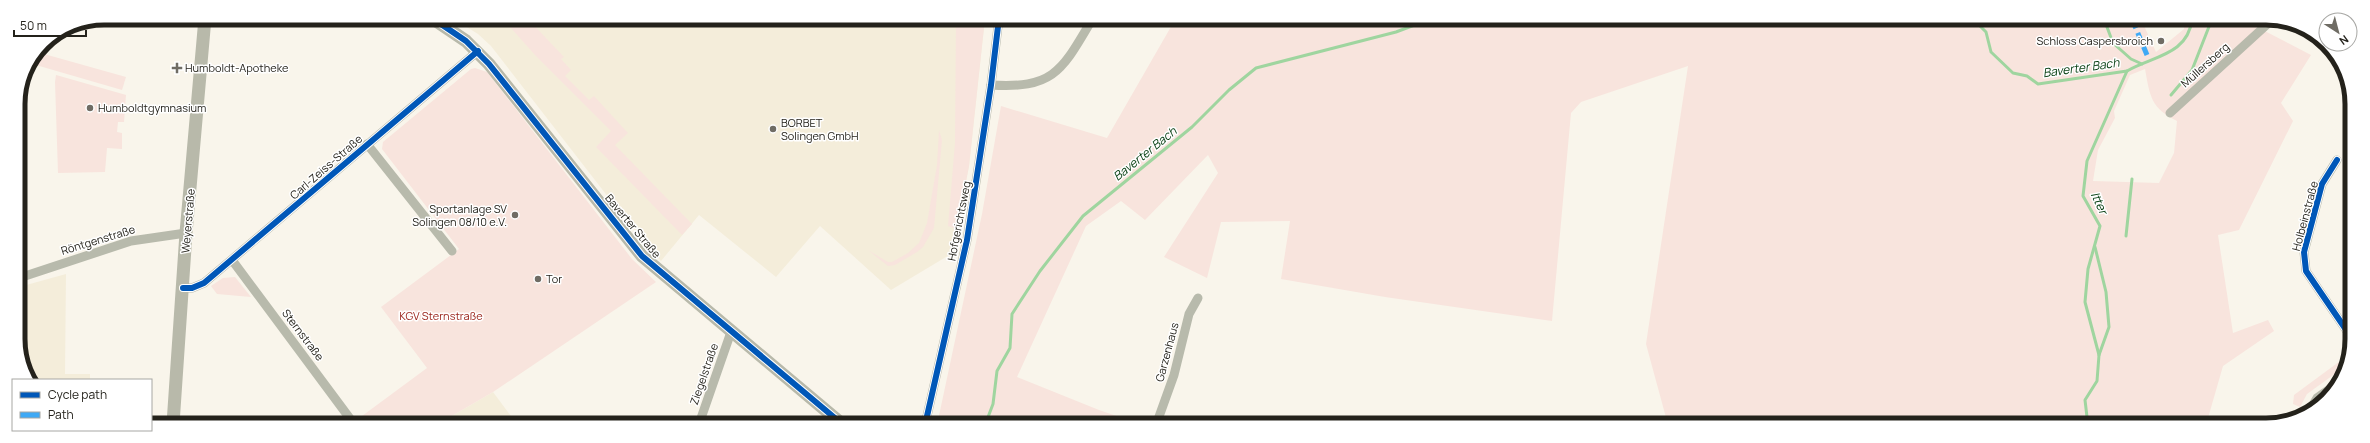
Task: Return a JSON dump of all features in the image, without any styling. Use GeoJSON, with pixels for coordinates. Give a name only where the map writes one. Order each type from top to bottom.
{"type":"FeatureCollection","features":[{"type":"Feature","properties":{"kind":"main road","name":"Weyerstraße"},"geometry":{"type":"LineString","coordinates":[[173,418],[186,233],[204,25]]}},
{"type":"Feature","properties":{"kind":"main road","name":"Baverter Straße"},"geometry":{"type":"LineString","coordinates":[[443,25],[459,35],[478,51],[500,75],[642,256],[833,418]]}},
{"type":"Feature","properties":{"kind":"street","name":"Hofgerichtsweg"},"geometry":{"type":"LineString","coordinates":[[926,418],[967,240],[991,85],[998,25]]}},
{"type":"Feature","properties":{"kind":"street"},"geometry":{"type":"LineString","coordinates":[[991,85],[1024,86],[1049,77],[1064,63],[1088,25]]}},
{"type":"Feature","properties":{"kind":"street","name":"Müllersberg"},"geometry":{"type":"LineString","coordinates":[[2170,113],[2266,25]]}},
{"type":"Feature","properties":{"kind":"street","name":"Carl-Zeiss-Straße"},"geometry":{"type":"LineString","coordinates":[[183,288],[200,286],[478,51]]}},
{"type":"Feature","properties":{"kind":"street"},"geometry":{"type":"LineString","coordinates":[[367,144],[452,251]]}},
{"type":"Feature","properties":{"kind":"street","name":"Holbeinstraße"},"geometry":{"type":"LineString","coordinates":[[2337,160],[2322,184],[2304,252],[2306,271],[2345,328]]}},
{"type":"Feature","properties":{"kind":"street","name":"Röntgenstraße"},"geometry":{"type":"LineString","coordinates":[[25,276],[131,241],[186,233]]}},
{"type":"Feature","properties":{"kind":"street","name":"Sternstraße"},"geometry":{"type":"LineString","coordinates":[[232,260],[350,418]]}},
{"type":"Feature","properties":{"kind":"street","name":"Garzenhaus"},"geometry":{"type":"LineString","coordinates":[[1158,418],[1173,380],[1189,314],[1198,298]]}},
{"type":"Feature","properties":{"kind":"street","name":"Ziegelstraße"},"geometry":{"type":"LineString","coordinates":[[701,418],[731,332]]}},
{"type":"Feature","properties":{"kind":"shaded area"},"geometry":{"type":"Polygon","coordinates":[[[463,25],[984,25],[969,166],[951,254],[891,290],[820,226],[776,277],[699,215],[661,261],[619,211],[491,46],[478,34],[463,25]]]}},
{"type":"Feature","properties":{"kind":"shaded area"},"geometry":{"type":"Polygon","coordinates":[[[66,274],[65,374],[90,374],[90,379],[36,379],[29,365],[25,345],[25,285],[66,274]]]}},
{"type":"Feature","properties":{"kind":"shaded area"},"geometry":{"type":"Polygon","coordinates":[[[493,392],[512,418],[448,418],[493,392]]]}},
{"type":"Feature","properties":{"kind":"green space"},"geometry":{"type":"Polygon","coordinates":[[[508,25],[534,25],[564,57],[561,59],[571,70],[565,76],[589,100],[594,96],[628,133],[615,145],[692,224],[682,235],[596,147],[611,131],[535,55],[508,25]]]}},
{"type":"Feature","properties":{"kind":"green space"},"geometry":{"type":"Polygon","coordinates":[[[956,25],[984,25],[969,166],[957,229],[948,226],[955,143],[956,25]]]}},
{"type":"Feature","properties":{"kind":"green space"},"geometry":{"type":"Polygon","coordinates":[[[1172,25],[2144,25],[2156,52],[2184,29],[2184,25],[2259,25],[2257,27],[2311,55],[2281,103],[2293,121],[2239,230],[2218,235],[2233,333],[2268,320],[2274,331],[2223,366],[2208,418],[1666,418],[1646,344],[1688,66],[1581,102],[1571,113],[1552,321],[1385,297],[1281,279],[1290,221],[1221,222],[1207,278],[1164,257],[1218,173],[1208,155],[1145,220],[1121,201],[1086,226],[1017,377],[1122,418],[938,418],[982,214],[1001,106],[1107,138],[1172,25]],[[2145,69],[2130,75],[2114,111],[2115,118],[2098,150],[2093,181],[2159,183],[2174,153],[2177,121],[2168,116],[2157,106],[2150,94],[2145,69]]]}},
{"type":"Feature","properties":{"kind":"green space"},"geometry":{"type":"Polygon","coordinates":[[[43,54],[126,77],[122,90],[36,65],[43,54]]]}},
{"type":"Feature","properties":{"kind":"green space","name":"Sportanlage SV Solingen 08/10 e.V."},"geometry":{"type":"Polygon","coordinates":[[[475,68],[487,72],[632,259],[656,282],[493,392],[448,418],[366,418],[362,416],[427,368],[381,307],[459,249],[382,149],[383,142],[471,69],[475,68]]]}},
{"type":"Feature","properties":{"kind":"green space","name":"Humboldtgymnasium"},"geometry":{"type":"Polygon","coordinates":[[[56,75],[126,95],[124,122],[118,122],[117,132],[122,133],[122,149],[107,148],[105,172],[58,173],[56,75]]]}},
{"type":"Feature","properties":{"kind":"green space"},"geometry":{"type":"Polygon","coordinates":[[[939,130],[942,140],[934,228],[923,247],[917,252],[895,265],[888,266],[868,250],[888,262],[892,262],[908,253],[919,243],[927,223],[937,165],[939,130]]]}},
{"type":"Feature","properties":{"kind":"green space"},"geometry":{"type":"Polygon","coordinates":[[[235,277],[251,297],[217,294],[211,286],[223,278],[235,277]]]}},
{"type":"Feature","properties":{"kind":"green space"},"geometry":{"type":"Polygon","coordinates":[[[2342,360],[2338,371],[2307,394],[2300,407],[2293,404],[2294,395],[2342,360]]]}},
{"type":"Feature","properties":{"kind":"waterway","name":"Baverter Bach"},"geometry":{"type":"LineString","coordinates":[[988,418],[993,404],[997,371],[1010,348],[1012,314],[1040,271],[1083,216],[1192,127],[1229,90],[1256,68],[1396,32],[1414,25]]}},
{"type":"Feature","properties":{"kind":"waterway","name":"Baverter Bach"},"geometry":{"type":"LineString","coordinates":[[1979,25],[1986,32],[1991,52],[2013,73],[2027,76],[2038,84],[2127,71]]}},
{"type":"Feature","properties":{"kind":"waterway"},"geometry":{"type":"LineString","coordinates":[[2106,25],[2113,43],[2131,59],[2142,64]]}},
{"type":"Feature","properties":{"kind":"waterway","name":"Itter"},"geometry":{"type":"LineString","coordinates":[[2085,418],[2087,417],[2085,400],[2097,381],[2099,355],[2085,302],[2088,269],[2100,226],[2083,196],[2087,161],[2127,71],[2168,53],[2177,47],[2184,40],[2190,25]]}},
{"type":"Feature","properties":{"kind":"waterway"},"geometry":{"type":"LineString","coordinates":[[2171,95],[2192,70],[2210,25]]}},
{"type":"Feature","properties":{"kind":"waterway"},"geometry":{"type":"LineString","coordinates":[[2126,236],[2132,179]]}},
{"type":"Feature","properties":{"kind":"waterway"},"geometry":{"type":"LineString","coordinates":[[2095,247],[2106,292],[2109,327],[2099,355]]}},
{"type":"Feature","properties":{"kind":"marked path"},"geometry":{"type":"LineString","coordinates":[[2134,25],[2147,55]]}},
{"type":"Feature","properties":{"kind":"cycle path"},"geometry":{"type":"LineString","coordinates":[[442,25],[466,41],[489,64],[642,256],[835,418]]}},
{"type":"Feature","properties":{"kind":"cycle path"},"geometry":{"type":"LineString","coordinates":[[927,418],[967,240],[991,85],[998,25]]}},
{"type":"Feature","properties":{"kind":"cycle path"},"geometry":{"type":"LineString","coordinates":[[183,288],[192,288],[204,283],[478,51]]}},
{"type":"Feature","properties":{"kind":"cycle path"},"geometry":{"type":"LineString","coordinates":[[2337,160],[2322,184],[2304,252],[2306,271],[2345,328]]}},
{"type":"Feature","properties":{"kind":"place","name":"Schloss Caspersbroich"},"geometry":{"type":"Point","coordinates":[2161,41]}},
{"type":"Feature","properties":{"kind":"place","name":"Humboldt-Apotheke"},"geometry":{"type":"Point","coordinates":[177,68]}},
{"type":"Feature","properties":{"kind":"place","name":"Humboldtgymnasium"},"geometry":{"type":"Point","coordinates":[90,108]}},
{"type":"Feature","properties":{"kind":"place","name":"BORBET Solingen GmbH"},"geometry":{"type":"Point","coordinates":[773,129]}},
{"type":"Feature","properties":{"kind":"place","name":"Sportanlage SV Solingen 08/10 e.V."},"geometry":{"type":"Point","coordinates":[515,215]}},
{"type":"Feature","properties":{"kind":"place","name":"Tor"},"geometry":{"type":"Point","coordinates":[538,279]}},
{"type":"Feature","properties":{"kind":"park label","name":"KGV Sternstraße"},"geometry":{"type":"Point","coordinates":[441,316]}}]}
